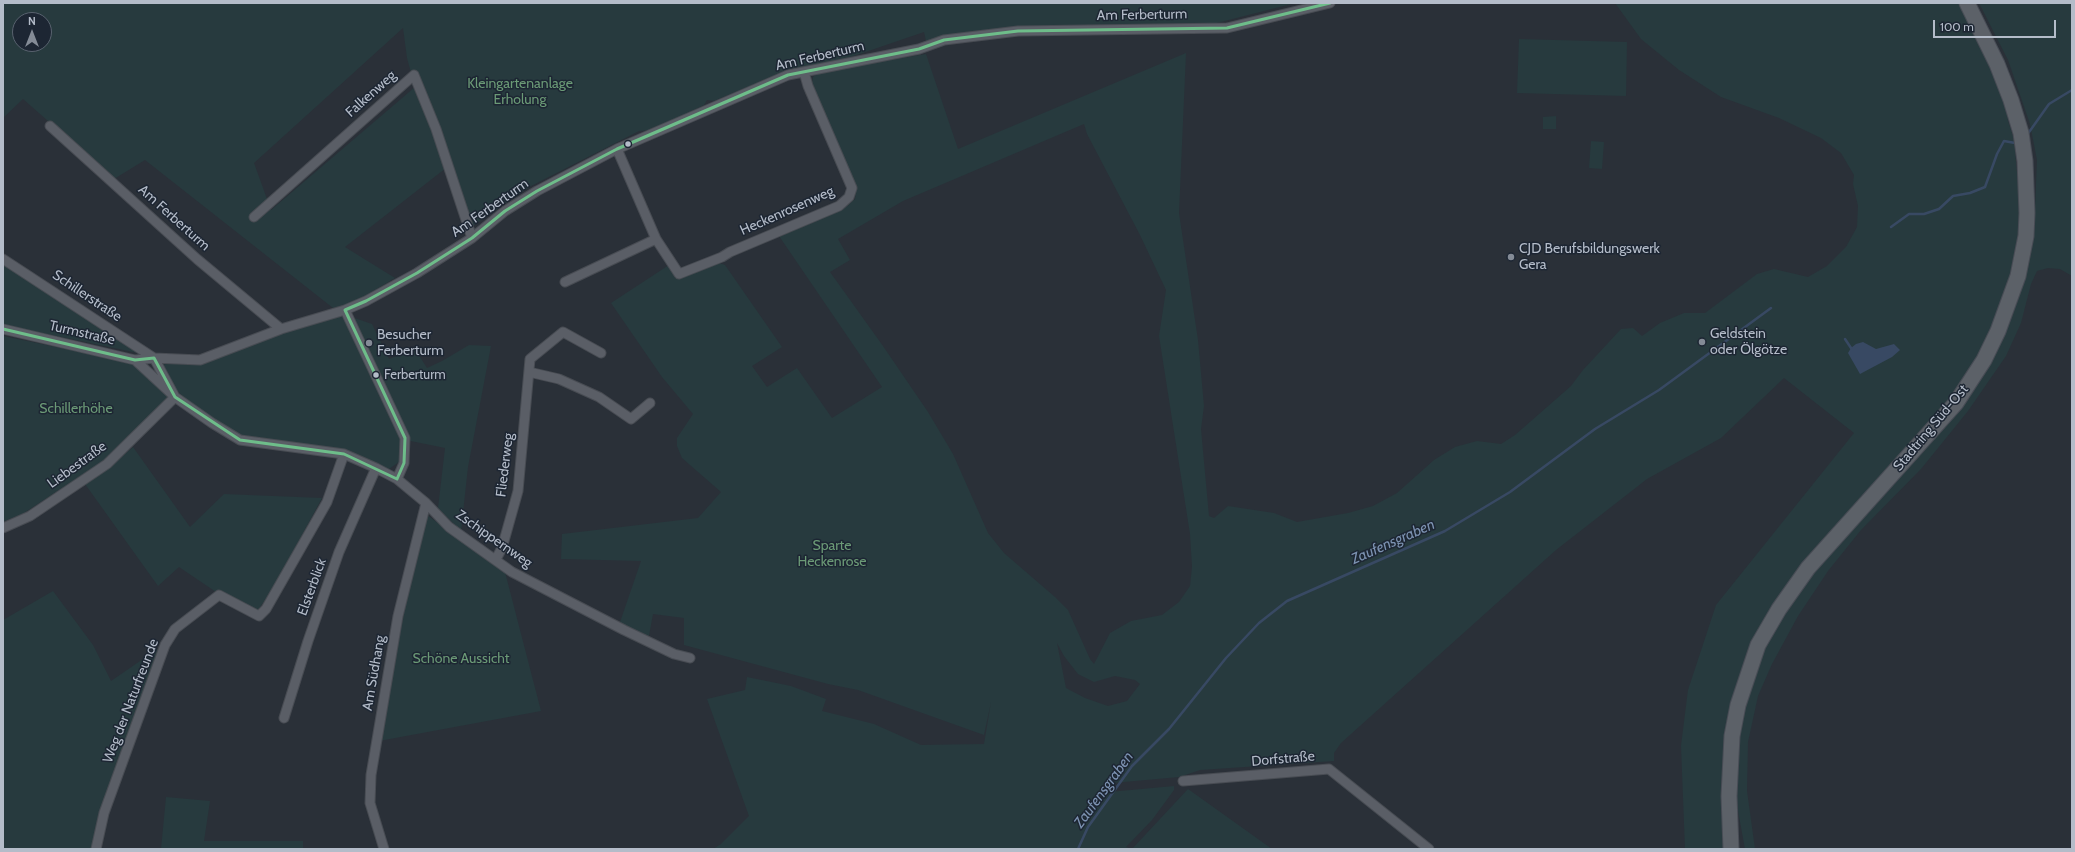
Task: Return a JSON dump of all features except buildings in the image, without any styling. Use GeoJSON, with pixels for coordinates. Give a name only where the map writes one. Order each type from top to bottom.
{"type":"FeatureCollection","features":[{"type":"Feature","properties":{"kind":"main road","name":"Stadtring Süd-Ost"},"geometry":{"type":"LineString","coordinates":[[1731,849],[1729,796],[1732,736],[1738,705],[1758,645],[1779,610],[1808,568],[1956,403],[1984,360],[2012,297],[2026,236],[2027,213],[2025,164],[2016,116],[1997,64],[1967,3]]}},
{"type":"Feature","properties":{"kind":"main road","name":"Stadtring Süd-Ost"},"geometry":{"type":"LineString","coordinates":[[1731,824],[1739,849]]}},
{"type":"Feature","properties":{"kind":"street","name":"Am Ferberturm"},"geometry":{"type":"LineString","coordinates":[[154,358],[200,360],[281,329],[344,310],[366,301],[417,273],[472,238],[505,211],[537,191],[617,149],[788,75],[920,49],[944,40],[1018,31],[1227,28],[1330,3]]}},
{"type":"Feature","properties":{"kind":"street","name":"Heckenrosenweg"},"geometry":{"type":"LineString","coordinates":[[656,239],[679,274],[839,206],[849,197],[852,188],[808,86],[804,72]]}},
{"type":"Feature","properties":{"kind":"street","name":"Falkenweg"},"geometry":{"type":"LineString","coordinates":[[254,218],[414,75],[436,129],[472,238]]}},
{"type":"Feature","properties":{"kind":"street","name":"Am Ferberturm"},"geometry":{"type":"LineString","coordinates":[[50,126],[197,259],[281,329]]}},
{"type":"Feature","properties":{"kind":"street"},"geometry":{"type":"LineString","coordinates":[[565,282],[656,239],[617,149]]}},
{"type":"Feature","properties":{"kind":"street","name":"Schillerstraße"},"geometry":{"type":"LineString","coordinates":[[3,259],[154,358]]}},
{"type":"Feature","properties":{"kind":"street"},"geometry":{"type":"LineString","coordinates":[[344,310],[405,438],[404,463],[397,479]]}},
{"type":"Feature","properties":{"kind":"street","name":"Turmstraße"},"geometry":{"type":"LineString","coordinates":[[3,329],[136,360],[154,358]]}},
{"type":"Feature","properties":{"kind":"street","name":"Fliederweg"},"geometry":{"type":"LineString","coordinates":[[496,559],[502,548],[518,491],[530,359],[562,332],[601,353]]}},
{"type":"Feature","properties":{"kind":"street","name":"Zschippernweg"},"geometry":{"type":"LineString","coordinates":[[154,358],[176,397],[212,423],[240,440],[344,454],[376,468],[397,479],[426,503],[449,527],[496,559],[512,572],[624,630],[674,654],[690,658]]}},
{"type":"Feature","properties":{"kind":"street"},"geometry":{"type":"LineString","coordinates":[[136,360],[176,397]]}},
{"type":"Feature","properties":{"kind":"street"},"geometry":{"type":"LineString","coordinates":[[529,372],[559,379],[599,397],[631,419],[650,402]]}},
{"type":"Feature","properties":{"kind":"street","name":"Liebestraße"},"geometry":{"type":"LineString","coordinates":[[3,528],[30,516],[107,464],[176,397]]}},
{"type":"Feature","properties":{"kind":"street","name":"Weg der Naturfreunde"},"geometry":{"type":"LineString","coordinates":[[96,849],[104,813],[164,645],[176,629],[219,595],[259,616],[266,609],[327,502],[344,454]]}},
{"type":"Feature","properties":{"kind":"street","name":"Elsterblick"},"geometry":{"type":"LineString","coordinates":[[284,718],[308,641],[340,552],[376,468]]}},
{"type":"Feature","properties":{"kind":"street","name":"Am Südhang"},"geometry":{"type":"LineString","coordinates":[[384,849],[370,803],[371,775],[398,616],[426,503]]}},
{"type":"Feature","properties":{"kind":"street","name":"Dorfstraße"},"geometry":{"type":"LineString","coordinates":[[1183,781],[1329,769],[1429,849]]}},
{"type":"Feature","properties":{"kind":"green space","name":"Kleingartenanlage Erholung"},"geometry":{"type":"Polygon","coordinates":[[[3,3],[1295,3],[1213,24],[1009,28],[926,41],[924,32],[842,60],[788,70],[714,101],[707,100],[704,105],[655,130],[639,131],[531,186],[471,227],[446,168],[345,247],[395,278],[348,306],[333,308],[145,160],[114,179],[23,99],[3,118],[3,3]],[[403,28],[254,163],[271,210],[415,87],[407,58],[403,28]]]}},
{"type":"Feature","properties":{"kind":"green space","name":"Sparte Heckenrose"},"geometry":{"type":"Polygon","coordinates":[[[1615,3],[1959,3],[1988,61],[2007,107],[2008,121],[2014,139],[2017,173],[2021,173],[2022,219],[2015,265],[1991,335],[1951,399],[1841,523],[1741,678],[1726,849],[1685,849],[1681,746],[1688,690],[1716,605],[1854,433],[1784,378],[1721,438],[1647,479],[1556,550],[1341,743],[1334,753],[1334,761],[1200,770],[1179,777],[1113,783],[1109,792],[1174,786],[1174,790],[1152,820],[1126,847],[1132,849],[713,849],[721,844],[749,816],[707,699],[745,690],[747,677],[791,686],[826,699],[822,711],[874,724],[921,745],[984,744],[991,702],[984,735],[858,690],[828,684],[684,645],[684,618],[653,614],[649,636],[619,625],[641,561],[561,559],[562,534],[698,518],[721,492],[682,458],[677,446],[677,438],[693,414],[662,377],[611,303],[669,265],[676,278],[716,262],[725,265],[782,347],[752,366],[767,387],[797,368],[832,418],[882,387],[779,236],[847,206],[855,199],[856,190],[812,83],[813,77],[820,72],[926,54],[958,149],[1186,53],[1179,213],[1198,340],[1204,406],[1201,429],[1209,516],[1214,518],[1228,506],[1274,513],[1297,522],[1348,513],[1373,506],[1397,493],[1434,460],[1455,447],[1477,441],[1501,444],[1515,435],[1571,386],[1583,370],[1621,329],[1633,328],[1642,336],[1660,323],[1684,313],[1705,313],[1757,274],[1774,269],[1808,277],[1827,266],[1846,247],[1857,227],[1858,206],[1853,184],[1854,175],[1841,153],[1821,138],[1779,118],[1721,97],[1679,70],[1641,39],[1615,3]],[[1084,124],[903,201],[838,239],[850,260],[830,272],[928,412],[953,454],[988,533],[1004,553],[1068,610],[1090,659],[1094,664],[1110,633],[1131,621],[1162,615],[1179,602],[1190,586],[1192,567],[1190,534],[1159,336],[1166,290],[1140,235],[1087,134],[1084,124]],[[1057,643],[1066,688],[1085,698],[1108,706],[1127,701],[1140,684],[1135,680],[1115,676],[1094,682],[1078,674],[1064,656],[1057,643]]]}},
{"type":"Feature","properties":{"kind":"green space"},"geometry":{"type":"Polygon","coordinates":[[[1979,3],[2072,3],[2072,276],[2060,269],[2048,268],[2037,271],[2031,284],[2021,323],[2006,356],[1968,411],[1921,469],[1861,530],[1828,571],[1798,616],[1772,664],[1758,696],[1748,742],[1747,791],[1755,849],[1745,849],[1736,800],[1739,731],[1757,662],[1793,597],[1992,359],[2012,316],[2022,287],[2034,234],[2037,160],[2030,124],[2008,60],[1979,3]]]}},
{"type":"Feature","properties":{"kind":"green space"},"geometry":{"type":"Polygon","coordinates":[[[1519,39],[1627,42],[1626,96],[1517,93],[1519,39]]]}},
{"type":"Feature","properties":{"kind":"green space"},"geometry":{"type":"Polygon","coordinates":[[[1556,116],[1556,129],[1543,129],[1543,117],[1556,116]]]}},
{"type":"Feature","properties":{"kind":"green space"},"geometry":{"type":"Polygon","coordinates":[[[1591,141],[1604,142],[1602,169],[1589,168],[1591,141]]]}},
{"type":"Feature","properties":{"kind":"green space"},"geometry":{"type":"Polygon","coordinates":[[[3,263],[143,354],[3,325],[3,263]]]}},
{"type":"Feature","properties":{"kind":"green space"},"geometry":{"type":"Polygon","coordinates":[[[340,313],[372,324],[389,359],[415,349],[427,368],[469,345],[491,346],[468,467],[461,531],[438,508],[445,448],[401,439],[399,462],[389,469],[346,450],[241,435],[214,421],[187,400],[167,381],[163,365],[168,363],[202,364],[283,331],[340,313]]]}},
{"type":"Feature","properties":{"kind":"green space","name":"Schillerhöhe"},"geometry":{"type":"Polygon","coordinates":[[[3,336],[134,363],[172,398],[102,462],[24,513],[3,522],[3,336]]]}},
{"type":"Feature","properties":{"kind":"green space"},"geometry":{"type":"Polygon","coordinates":[[[133,447],[190,527],[224,494],[322,498],[273,589],[253,617],[179,567],[158,586],[85,484],[110,467],[133,447]]]}},
{"type":"Feature","properties":{"kind":"green space","name":"Schöne Aussicht"},"geometry":{"type":"Polygon","coordinates":[[[427,515],[505,572],[541,711],[379,741],[415,557],[427,515]]]}},
{"type":"Feature","properties":{"kind":"green space"},"geometry":{"type":"Polygon","coordinates":[[[53,591],[93,645],[111,681],[162,646],[92,849],[3,849],[3,620],[53,591]]]}},
{"type":"Feature","properties":{"kind":"green space"},"geometry":{"type":"Polygon","coordinates":[[[1188,789],[1272,849],[1132,849],[1188,789]]]}},
{"type":"Feature","properties":{"kind":"green space"},"geometry":{"type":"Polygon","coordinates":[[[166,797],[210,801],[204,841],[303,841],[303,849],[161,849],[166,797]]]}},
{"type":"Feature","properties":{"kind":"water"},"geometry":{"type":"Polygon","coordinates":[[[1863,342],[1876,349],[1894,344],[1900,350],[1892,357],[1860,374],[1848,353],[1856,344],[1863,342]]]}},
{"type":"Feature","properties":{"kind":"waterway","name":"Zaufensgraben"},"geometry":{"type":"LineString","coordinates":[[2027,135],[2049,104],[2072,90]]}},
{"type":"Feature","properties":{"kind":"waterway","name":"Zaufensgraben"},"geometry":{"type":"LineString","coordinates":[[1891,227],[1909,214],[1924,214],[1939,209],[1953,196],[1970,193],[1985,187],[1997,154],[2004,141],[2015,143],[2018,141]]}},
{"type":"Feature","properties":{"kind":"waterway","name":"Zaufensgraben"},"geometry":{"type":"LineString","coordinates":[[1078,849],[1088,827],[1132,766],[1169,729],[1226,658],[1259,623],[1287,601],[1445,531],[1510,492],[1595,429],[1659,390],[1771,308]]}},
{"type":"Feature","properties":{"kind":"waterway"},"geometry":{"type":"LineString","coordinates":[[1845,339],[1851,348]]}},
{"type":"Feature","properties":{"kind":"transit line"},"geometry":{"type":"LineString","coordinates":[[3,329],[135,360],[154,358],[175,397],[240,440],[344,454],[397,479],[404,463],[405,438],[345,310],[366,301],[417,273],[472,238],[505,211],[537,191],[617,149],[788,75],[919,49],[944,40],[1018,31],[1227,28],[1330,3]]}},
{"type":"Feature","properties":{"kind":"place","name":"CJD Berufsbildungswerk Gera"},"geometry":{"type":"Point","coordinates":[1511,257]}},
{"type":"Feature","properties":{"kind":"place","name":"Geldstein oder Ölgötze"},"geometry":{"type":"Point","coordinates":[1702,342]}},
{"type":"Feature","properties":{"kind":"place","name":"Besucher Ferberturm"},"geometry":{"type":"Point","coordinates":[369,343]}},
{"type":"Feature","properties":{"kind":"place","name":"Ferberturm"},"geometry":{"type":"Point","coordinates":[376,375]}}]}
